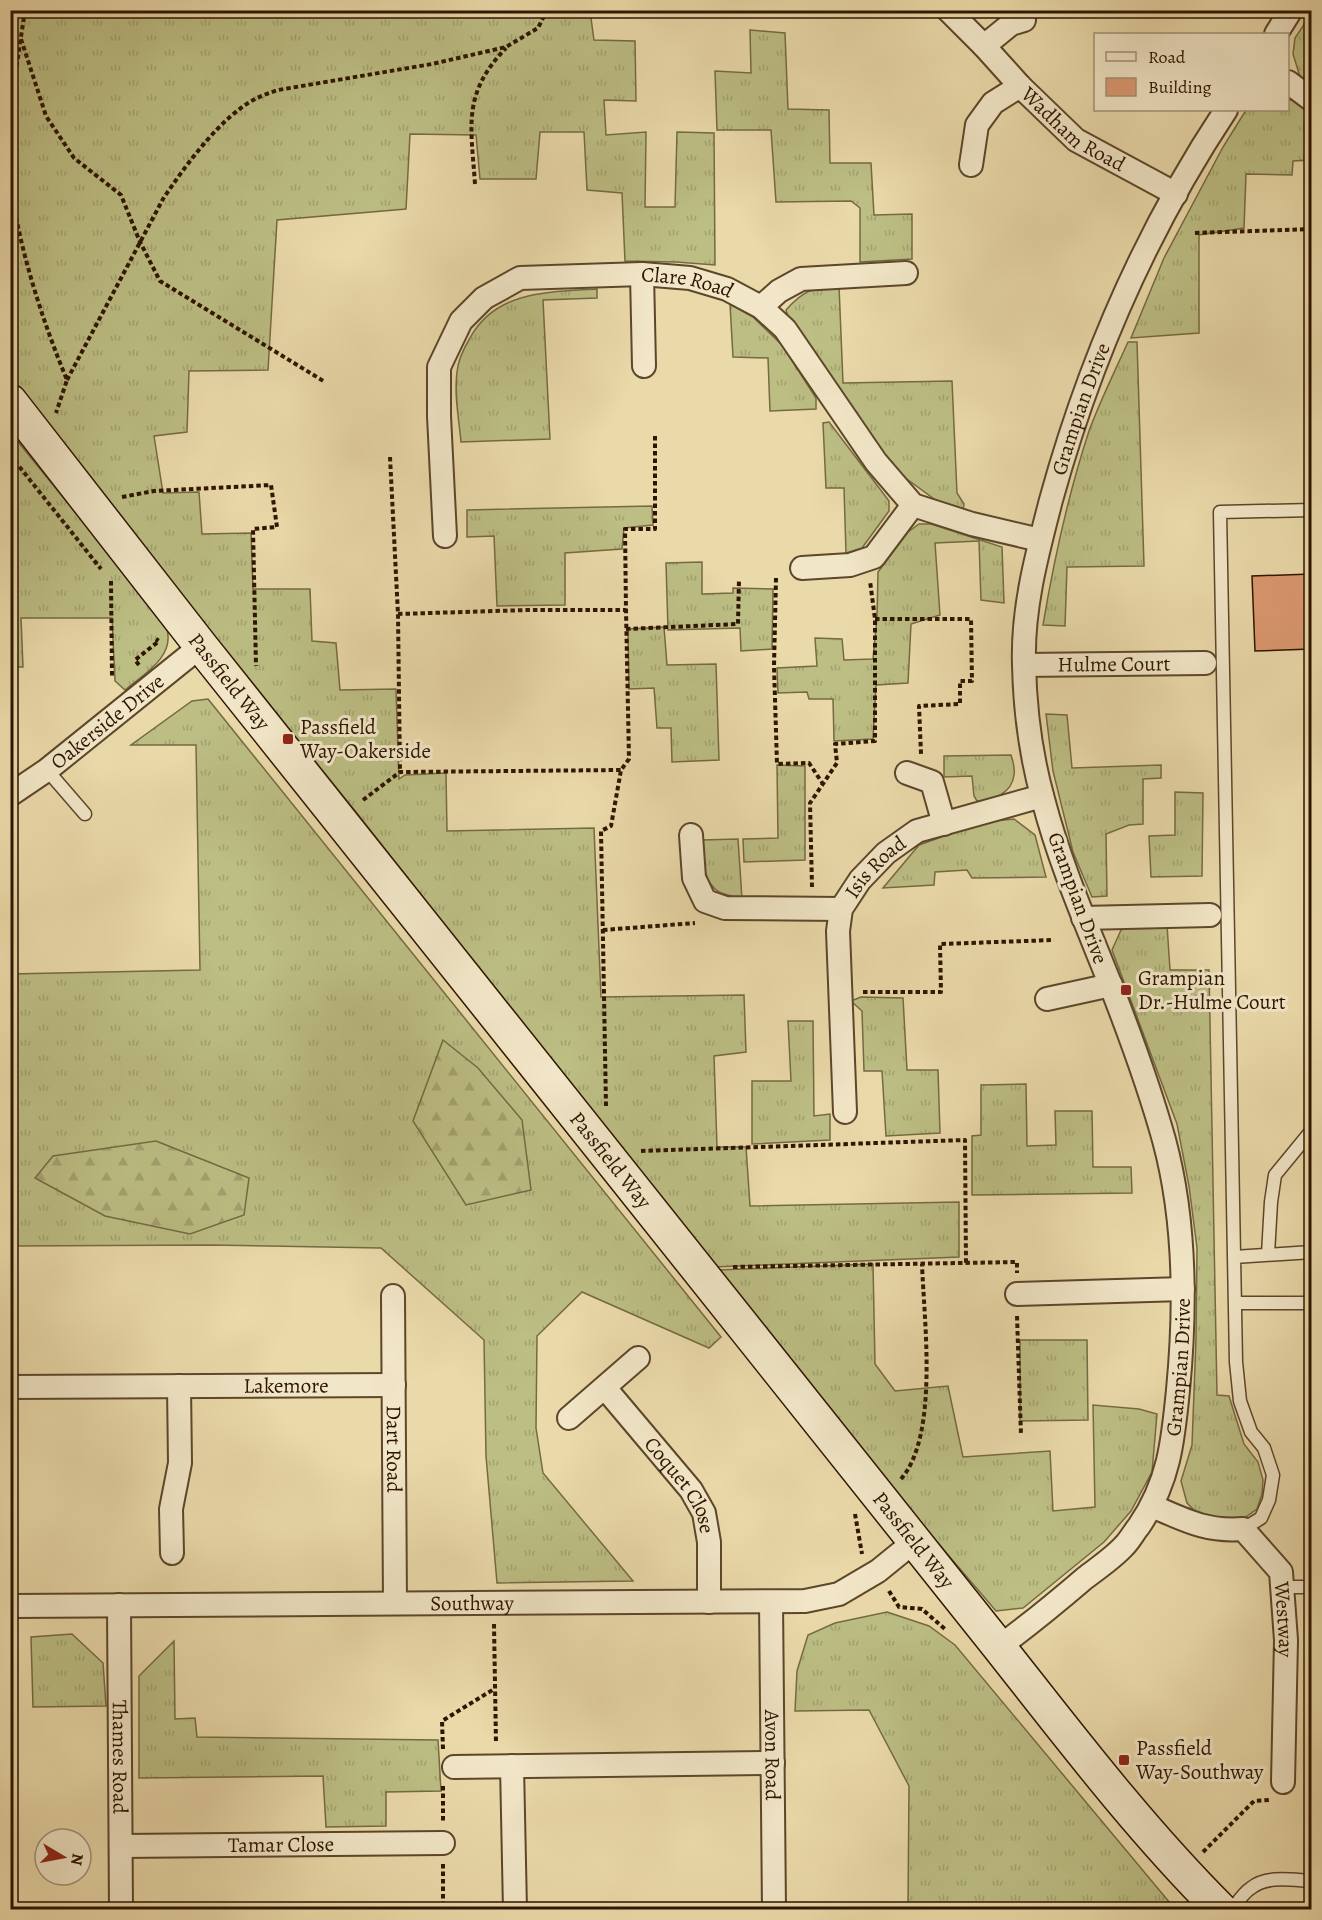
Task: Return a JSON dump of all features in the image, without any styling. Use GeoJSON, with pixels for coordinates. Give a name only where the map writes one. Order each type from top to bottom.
{"type":"FeatureCollection","features":[{"type":"Feature","properties":{"kind":"street","name":"Wadham Road"},"geometry":{"type":"LineString","coordinates":[[948,10],[1020,86],[1076,140],[1176,194]]}},
{"type":"Feature","properties":{"kind":"street"},"geometry":{"type":"LineString","coordinates":[[1277,33],[1292,10]]}},
{"type":"Feature","properties":{"kind":"street"},"geometry":{"type":"LineString","coordinates":[[984,46],[1011,24],[1024,20]]}},
{"type":"Feature","properties":{"kind":"street"},"geometry":{"type":"LineString","coordinates":[[1289,84],[1311,100]]}},
{"type":"Feature","properties":{"kind":"street"},"geometry":{"type":"LineString","coordinates":[[971,165],[977,125],[993,103],[1020,86]]}},
{"type":"Feature","properties":{"kind":"street","name":"Grampian Drive"},"geometry":{"type":"LineString","coordinates":[[999,1647],[1125,1545],[1152,1506],[1164,1475],[1173,1441],[1181,1361],[1183,1289],[1180,1216],[1165,1142],[1146,1080],[1111,985],[1083,918],[1054,838],[1042,796],[1029,730],[1024,665],[1026,613],[1040,540],[1069,436],[1104,342],[1137,266],[1225,111]]}},
{"type":"Feature","properties":{"kind":"street"},"geometry":{"type":"LineString","coordinates":[[761,307],[779,291],[801,279],[906,273]]}},
{"type":"Feature","properties":{"kind":"street"},"geometry":{"type":"LineString","coordinates":[[642,274],[644,366]]}},
{"type":"Feature","properties":{"kind":"street","name":"Clare Road"},"geometry":{"type":"LineString","coordinates":[[445,536],[430,416],[439,367],[461,321],[484,297],[520,278],[642,274],[699,281],[727,289],[761,307],[785,329],[876,462],[913,505]]}},
{"type":"Feature","properties":{"kind":"street","name":"Passfield Way"},"geometry":{"type":"LineString","coordinates":[[10,401],[201,646],[1110,1788],[1182,1871],[1221,1910]]}},
{"type":"Feature","properties":{"kind":"street"},"geometry":{"type":"LineString","coordinates":[[802,568],[850,565],[874,557],[913,505],[972,524],[1040,540]]}},
{"type":"Feature","properties":{"kind":"street","name":"Oakerside Drive"},"geometry":{"type":"LineString","coordinates":[[10,795],[47,770],[201,646]]}},
{"type":"Feature","properties":{"kind":"street","name":"Hulme Court"},"geometry":{"type":"LineString","coordinates":[[1024,665],[1205,663]]}},
{"type":"Feature","properties":{"kind":"street"},"geometry":{"type":"LineString","coordinates":[[914,776],[932,783],[944,824]]}},
{"type":"Feature","properties":{"kind":"street","name":"Isis Road"},"geometry":{"type":"LineString","coordinates":[[845,1112],[838,931],[841,909],[860,880],[886,853],[917,831],[1042,796]]}},
{"type":"Feature","properties":{"kind":"street"},"geometry":{"type":"LineString","coordinates":[[691,835],[694,878],[705,901],[725,908],[841,909]]}},
{"type":"Feature","properties":{"kind":"street"},"geometry":{"type":"LineString","coordinates":[[1083,918],[1210,915]]}},
{"type":"Feature","properties":{"kind":"street"},"geometry":{"type":"LineString","coordinates":[[1047,999],[1111,985]]}},
{"type":"Feature","properties":{"kind":"street"},"geometry":{"type":"LineString","coordinates":[[1017,1294],[1183,1289]]}},
{"type":"Feature","properties":{"kind":"street","name":"Dart Road"},"geometry":{"type":"LineString","coordinates":[[393,1296],[394,1603]]}},
{"type":"Feature","properties":{"kind":"street"},"geometry":{"type":"LineString","coordinates":[[569,1418],[638,1358]]}},
{"type":"Feature","properties":{"kind":"street","name":"Lakemore"},"geometry":{"type":"LineString","coordinates":[[10,1387],[394,1385]]}},
{"type":"Feature","properties":{"kind":"street"},"geometry":{"type":"LineString","coordinates":[[172,1553],[171,1509],[180,1463],[178,1386]]}},
{"type":"Feature","properties":{"kind":"street","name":"Coquet Close"},"geometry":{"type":"LineString","coordinates":[[605,1388],[691,1490],[704,1513],[710,1542],[710,1602]]}},
{"type":"Feature","properties":{"kind":"street"},"geometry":{"type":"LineString","coordinates":[[1152,1506],[1201,1527],[1222,1531],[1243,1529]]}},
{"type":"Feature","properties":{"kind":"street","name":"Westway"},"geometry":{"type":"LineString","coordinates":[[1243,1529],[1281,1572],[1286,1640],[1279,1791]]}},
{"type":"Feature","properties":{"kind":"street","name":"Southway"},"geometry":{"type":"LineString","coordinates":[[10,1606],[805,1601],[839,1594],[878,1571],[915,1541]]}},
{"type":"Feature","properties":{"kind":"street","name":"Avon Road"},"geometry":{"type":"LineString","coordinates":[[771,1602],[774,1910]]}},
{"type":"Feature","properties":{"kind":"street","name":"Thames Road"},"geometry":{"type":"LineString","coordinates":[[119,1605],[121,1910]]}},
{"type":"Feature","properties":{"kind":"street"},"geometry":{"type":"LineString","coordinates":[[454,1767],[772,1763]]}},
{"type":"Feature","properties":{"kind":"street"},"geometry":{"type":"LineString","coordinates":[[505,1766],[515,1910]]}},
{"type":"Feature","properties":{"kind":"street","name":"Tamar Close"},"geometry":{"type":"LineString","coordinates":[[121,1846],[443,1843]]}},
{"type":"Feature","properties":{"kind":"lane"},"geometry":{"type":"LineString","coordinates":[[1243,1529],[1261,1518],[1269,1500],[1273,1475],[1264,1448],[1251,1432],[1240,1401],[1236,1362],[1220,512],[1311,510]]}},
{"type":"Feature","properties":{"kind":"lane"},"geometry":{"type":"LineString","coordinates":[[47,770],[85,814]]}},
{"type":"Feature","properties":{"kind":"lane"},"geometry":{"type":"LineString","coordinates":[[1268,1254],[1275,1175],[1311,1130]]}},
{"type":"Feature","properties":{"kind":"lane"},"geometry":{"type":"LineString","coordinates":[[1234,1257],[1311,1252]]}},
{"type":"Feature","properties":{"kind":"lane"},"geometry":{"type":"LineString","coordinates":[[1234,1303],[1311,1304]]}},
{"type":"Feature","properties":{"kind":"lane"},"geometry":{"type":"LineString","coordinates":[[1282,1587],[1311,1587]]}},
{"type":"Feature","properties":{"kind":"lane"},"geometry":{"type":"LineString","coordinates":[[1232,1910],[1251,1888],[1261,1882],[1276,1879],[1311,1881]]}},
{"type":"Feature","properties":{"kind":"path"},"geometry":{"type":"LineString","coordinates":[[10,111],[25,10]]}},
{"type":"Feature","properties":{"kind":"path"},"geometry":{"type":"LineString","coordinates":[[56,414],[68,380],[163,199],[181,172],[236,112],[256,98],[278,90],[432,64],[506,47],[538,28],[547,10]]}},
{"type":"Feature","properties":{"kind":"path"},"geometry":{"type":"LineString","coordinates":[[21,39],[46,116],[75,158],[120,195],[140,242],[160,280],[325,382]]}},
{"type":"Feature","properties":{"kind":"path"},"geometry":{"type":"LineString","coordinates":[[475,184],[470,118],[475,96],[485,74],[506,47]]}},
{"type":"Feature","properties":{"kind":"path"},"geometry":{"type":"LineString","coordinates":[[10,180],[35,289],[50,337],[68,380]]}},
{"type":"Feature","properties":{"kind":"path"},"geometry":{"type":"LineString","coordinates":[[1195,233],[1311,229]]}},
{"type":"Feature","properties":{"kind":"path"},"geometry":{"type":"LineString","coordinates":[[606,1107],[602,831],[611,825],[621,770],[629,759],[625,529],[655,529],[655,434]]}},
{"type":"Feature","properties":{"kind":"path"},"geometry":{"type":"LineString","coordinates":[[10,455],[118,590]]}},
{"type":"Feature","properties":{"kind":"path"},"geometry":{"type":"LineString","coordinates":[[390,458],[398,614],[399,772]]}},
{"type":"Feature","properties":{"kind":"path"},"geometry":{"type":"LineString","coordinates":[[122,497],[154,491],[271,485],[277,527],[253,529],[256,666]]}},
{"type":"Feature","properties":{"kind":"path"},"geometry":{"type":"LineString","coordinates":[[812,909],[810,803],[837,763],[835,744],[875,741],[875,619],[869,578],[862,561]]}},
{"type":"Feature","properties":{"kind":"path"},"geometry":{"type":"LineString","coordinates":[[776,578],[774,666],[777,764],[809,763],[823,784]]}},
{"type":"Feature","properties":{"kind":"path"},"geometry":{"type":"LineString","coordinates":[[626,629],[738,624],[739,579]]}},
{"type":"Feature","properties":{"kind":"path"},"geometry":{"type":"LineString","coordinates":[[111,581],[112,678]]}},
{"type":"Feature","properties":{"kind":"path"},"geometry":{"type":"LineString","coordinates":[[398,614],[626,610]]}},
{"type":"Feature","properties":{"kind":"path"},"geometry":{"type":"LineString","coordinates":[[875,619],[971,619],[972,681],[960,681],[960,704],[919,706],[914,776]]}},
{"type":"Feature","properties":{"kind":"path"},"geometry":{"type":"LineString","coordinates":[[135,660],[159,641],[152,633]]}},
{"type":"Feature","properties":{"kind":"path"},"geometry":{"type":"LineString","coordinates":[[363,800],[399,772],[621,770]]}},
{"type":"Feature","properties":{"kind":"path"},"geometry":{"type":"LineString","coordinates":[[603,930],[696,922],[705,901]]}},
{"type":"Feature","properties":{"kind":"path"},"geometry":{"type":"LineString","coordinates":[[841,993],[941,992],[940,944],[1054,940]]}},
{"type":"Feature","properties":{"kind":"path"},"geometry":{"type":"LineString","coordinates":[[641,1151],[965,1140],[966,1263]]}},
{"type":"Feature","properties":{"kind":"path"},"geometry":{"type":"LineString","coordinates":[[733,1267],[1017,1262],[1021,1436]]}},
{"type":"Feature","properties":{"kind":"path"},"geometry":{"type":"LineString","coordinates":[[902,1479],[910,1468],[925,1416],[922,1264]]}},
{"type":"Feature","properties":{"kind":"path"},"geometry":{"type":"LineString","coordinates":[[494,1620],[505,1766]]}},
{"type":"Feature","properties":{"kind":"path"},"geometry":{"type":"LineString","coordinates":[[1202,1852],[1254,1801],[1279,1791]]}},
{"type":"Feature","properties":{"kind":"green space"},"geometry":{"type":"Polygon","coordinates":[[[10,11],[590,11],[594,40],[635,41],[636,101],[604,100],[606,135],[646,132],[645,207],[675,207],[677,132],[714,133],[715,265],[625,261],[622,193],[587,190],[584,132],[540,132],[536,179],[480,179],[476,135],[410,134],[406,209],[277,220],[268,370],[189,371],[187,432],[154,436],[163,493],[199,492],[202,534],[251,533],[253,589],[310,589],[312,641],[336,643],[340,690],[396,689],[399,779],[405,775],[446,773],[447,831],[594,828],[601,997],[744,995],[746,1052],[714,1056],[717,1147],[746,1147],[750,1206],[959,1202],[959,1257],[713,1267],[356,812],[11,385],[10,11]]]}},
{"type":"Feature","properties":{"kind":"green space"},"geometry":{"type":"Polygon","coordinates":[[[1311,14],[1311,88],[1301,80],[1293,54],[1295,38],[1311,14]]]}},
{"type":"Feature","properties":{"kind":"green space"},"geometry":{"type":"Polygon","coordinates":[[[750,30],[785,33],[788,109],[829,110],[830,163],[871,163],[874,215],[912,214],[912,259],[860,262],[860,208],[851,201],[776,202],[771,130],[717,130],[715,71],[751,73],[750,30]]]}},
{"type":"Feature","properties":{"kind":"green space"},"geometry":{"type":"Polygon","coordinates":[[[1289,100],[1293,100],[1311,114],[1311,160],[1293,161],[1292,175],[1246,174],[1244,228],[1199,235],[1199,333],[1131,338],[1164,258],[1223,147],[1245,111],[1289,111],[1289,100]]]}},
{"type":"Feature","properties":{"kind":"green space"},"geometry":{"type":"Polygon","coordinates":[[[839,286],[843,383],[952,381],[957,493],[964,504],[963,511],[937,501],[889,466],[790,323],[786,310],[798,298],[815,289],[839,286]]]}},
{"type":"Feature","properties":{"kind":"green space"},"geometry":{"type":"Polygon","coordinates":[[[597,289],[597,298],[543,300],[550,439],[461,442],[456,398],[458,368],[470,338],[481,322],[509,302],[526,297],[543,293],[597,289]]]}},
{"type":"Feature","properties":{"kind":"green space"},"geometry":{"type":"Polygon","coordinates":[[[730,304],[753,317],[782,345],[816,398],[816,409],[770,411],[768,358],[733,357],[730,304]]]}},
{"type":"Feature","properties":{"kind":"green space"},"geometry":{"type":"Polygon","coordinates":[[[1128,342],[1137,342],[1144,566],[1067,567],[1065,626],[1043,625],[1062,527],[1081,455],[1098,409],[1128,342]]]}},
{"type":"Feature","properties":{"kind":"green space"},"geometry":{"type":"Polygon","coordinates":[[[829,422],[889,501],[889,511],[862,548],[846,553],[844,488],[826,488],[823,423],[829,422]]]}},
{"type":"Feature","properties":{"kind":"green space"},"geometry":{"type":"Polygon","coordinates":[[[10,432],[166,626],[168,637],[163,655],[149,671],[125,690],[115,681],[112,618],[21,618],[23,667],[11,667],[10,432]]]}},
{"type":"Feature","properties":{"kind":"green space"},"geometry":{"type":"Polygon","coordinates":[[[652,506],[653,525],[624,528],[622,549],[565,553],[565,605],[497,606],[494,536],[467,537],[467,510],[652,506]]]}},
{"type":"Feature","properties":{"kind":"green space"},"geometry":{"type":"Polygon","coordinates":[[[919,524],[931,524],[1002,547],[1004,603],[981,600],[979,541],[935,543],[940,615],[911,624],[908,683],[876,685],[873,739],[834,741],[833,699],[809,699],[807,692],[778,693],[777,668],[817,666],[815,638],[842,639],[844,660],[873,659],[878,572],[908,532],[919,524]]]}},
{"type":"Feature","properties":{"kind":"green space"},"geometry":{"type":"Polygon","coordinates":[[[702,562],[702,594],[733,593],[733,588],[773,589],[772,649],[741,651],[740,628],[668,630],[666,563],[702,562]]]}},
{"type":"Feature","properties":{"kind":"green space"},"geometry":{"type":"Polygon","coordinates":[[[664,627],[667,665],[716,664],[719,760],[672,762],[671,728],[657,728],[654,688],[629,689],[628,629],[664,627]]]}},
{"type":"Feature","properties":{"kind":"green space"},"geometry":{"type":"Polygon","coordinates":[[[208,699],[721,1337],[709,1348],[582,1292],[537,1336],[536,1428],[543,1473],[633,1581],[497,1583],[486,1456],[484,1340],[381,1248],[210,1245],[11,1246],[10,974],[200,970],[196,745],[131,745],[192,701],[208,699]]]}},
{"type":"Feature","properties":{"kind":"green space"},"geometry":{"type":"Polygon","coordinates":[[[1046,714],[1067,715],[1072,768],[1161,765],[1161,778],[1143,779],[1143,824],[1129,825],[1106,834],[1107,896],[1092,897],[1073,852],[1053,771],[1046,714]]]}},
{"type":"Feature","properties":{"kind":"green space"},"geometry":{"type":"Polygon","coordinates":[[[1011,755],[1014,775],[1010,787],[995,798],[977,801],[974,796],[972,776],[944,777],[944,756],[1011,755]]]}},
{"type":"Feature","properties":{"kind":"green space"},"geometry":{"type":"Polygon","coordinates":[[[777,765],[805,766],[805,860],[744,862],[743,839],[778,838],[777,765]]]}},
{"type":"Feature","properties":{"kind":"green space"},"geometry":{"type":"Polygon","coordinates":[[[1175,792],[1203,793],[1202,876],[1151,877],[1149,836],[1175,835],[1175,792]]]}},
{"type":"Feature","properties":{"kind":"green space"},"geometry":{"type":"Polygon","coordinates":[[[1014,819],[1035,835],[1046,877],[972,878],[967,870],[935,872],[934,885],[883,888],[919,845],[961,830],[994,821],[1014,819]]]}},
{"type":"Feature","properties":{"kind":"green space"},"geometry":{"type":"Polygon","coordinates":[[[738,839],[742,899],[713,888],[704,869],[702,840],[738,839]]]}},
{"type":"Feature","properties":{"kind":"green space"},"geometry":{"type":"Polygon","coordinates":[[[1138,925],[1167,925],[1170,970],[1209,970],[1217,1395],[1229,1396],[1244,1444],[1258,1462],[1263,1480],[1262,1494],[1257,1509],[1240,1521],[1201,1517],[1187,1503],[1181,1481],[1192,1445],[1197,1248],[1189,1186],[1177,1124],[1112,950],[1121,930],[1138,925]]]}},
{"type":"Feature","properties":{"kind":"green space"},"geometry":{"type":"Polygon","coordinates":[[[861,997],[903,998],[907,1070],[938,1070],[940,1133],[886,1136],[882,1071],[864,1071],[862,1011],[851,1001],[861,997]]]}},
{"type":"Feature","properties":{"kind":"green space"},"geometry":{"type":"Polygon","coordinates":[[[788,1021],[813,1021],[814,1116],[830,1114],[830,1140],[752,1144],[752,1081],[791,1081],[788,1021]]]}},
{"type":"Feature","properties":{"kind":"green space"},"geometry":{"type":"Polygon","coordinates":[[[443,1040],[478,1068],[522,1120],[531,1190],[466,1205],[413,1121],[443,1040]]]}},
{"type":"Feature","properties":{"kind":"green space"},"geometry":{"type":"Polygon","coordinates":[[[1026,1084],[1027,1146],[1056,1145],[1055,1111],[1092,1111],[1093,1167],[1131,1167],[1132,1193],[972,1195],[972,1136],[981,1135],[981,1085],[1026,1084]]]}},
{"type":"Feature","properties":{"kind":"green space"},"geometry":{"type":"Polygon","coordinates":[[[156,1141],[249,1178],[244,1215],[190,1234],[105,1216],[35,1178],[53,1156],[156,1141]]]}},
{"type":"Feature","properties":{"kind":"green space"},"geometry":{"type":"Polygon","coordinates":[[[873,1264],[875,1364],[895,1391],[948,1386],[963,1457],[1050,1451],[1053,1511],[1095,1507],[1093,1405],[1139,1409],[1157,1414],[1152,1472],[1131,1511],[1104,1542],[1023,1608],[996,1611],[920,1522],[716,1270],[873,1264]]]}},
{"type":"Feature","properties":{"kind":"green space"},"geometry":{"type":"Polygon","coordinates":[[[1020,1340],[1087,1340],[1088,1420],[1020,1421],[1020,1340]]]}},
{"type":"Feature","properties":{"kind":"green space"},"geometry":{"type":"Polygon","coordinates":[[[887,1612],[929,1626],[955,1645],[1175,1909],[908,1909],[909,1786],[869,1710],[795,1711],[797,1671],[808,1635],[835,1623],[887,1612]]]}},
{"type":"Feature","properties":{"kind":"green space"},"geometry":{"type":"Polygon","coordinates":[[[72,1634],[103,1663],[106,1706],[33,1707],[31,1637],[72,1634]]]}},
{"type":"Feature","properties":{"kind":"green space"},"geometry":{"type":"Polygon","coordinates":[[[174,1641],[175,1719],[195,1718],[197,1737],[438,1740],[441,1791],[386,1792],[386,1826],[326,1827],[323,1776],[139,1778],[139,1676],[174,1641]]]}},
{"type":"Feature","properties":{"kind":"building"},"geometry":{"type":"Polygon","coordinates":[[[1311,574],[1311,649],[1255,651],[1252,576],[1311,574]]]}},
{"type":"Feature","properties":{"kind":"place","name":"Passfield Way-Oakerside"},"geometry":{"type":"Point","coordinates":[288,739]}},
{"type":"Feature","properties":{"kind":"place","name":"Grampian Dr.-Hulme Court"},"geometry":{"type":"Point","coordinates":[1126,990]}},
{"type":"Feature","properties":{"kind":"place","name":"Passfield Way-Southway"},"geometry":{"type":"Point","coordinates":[1124,1760]}}]}
